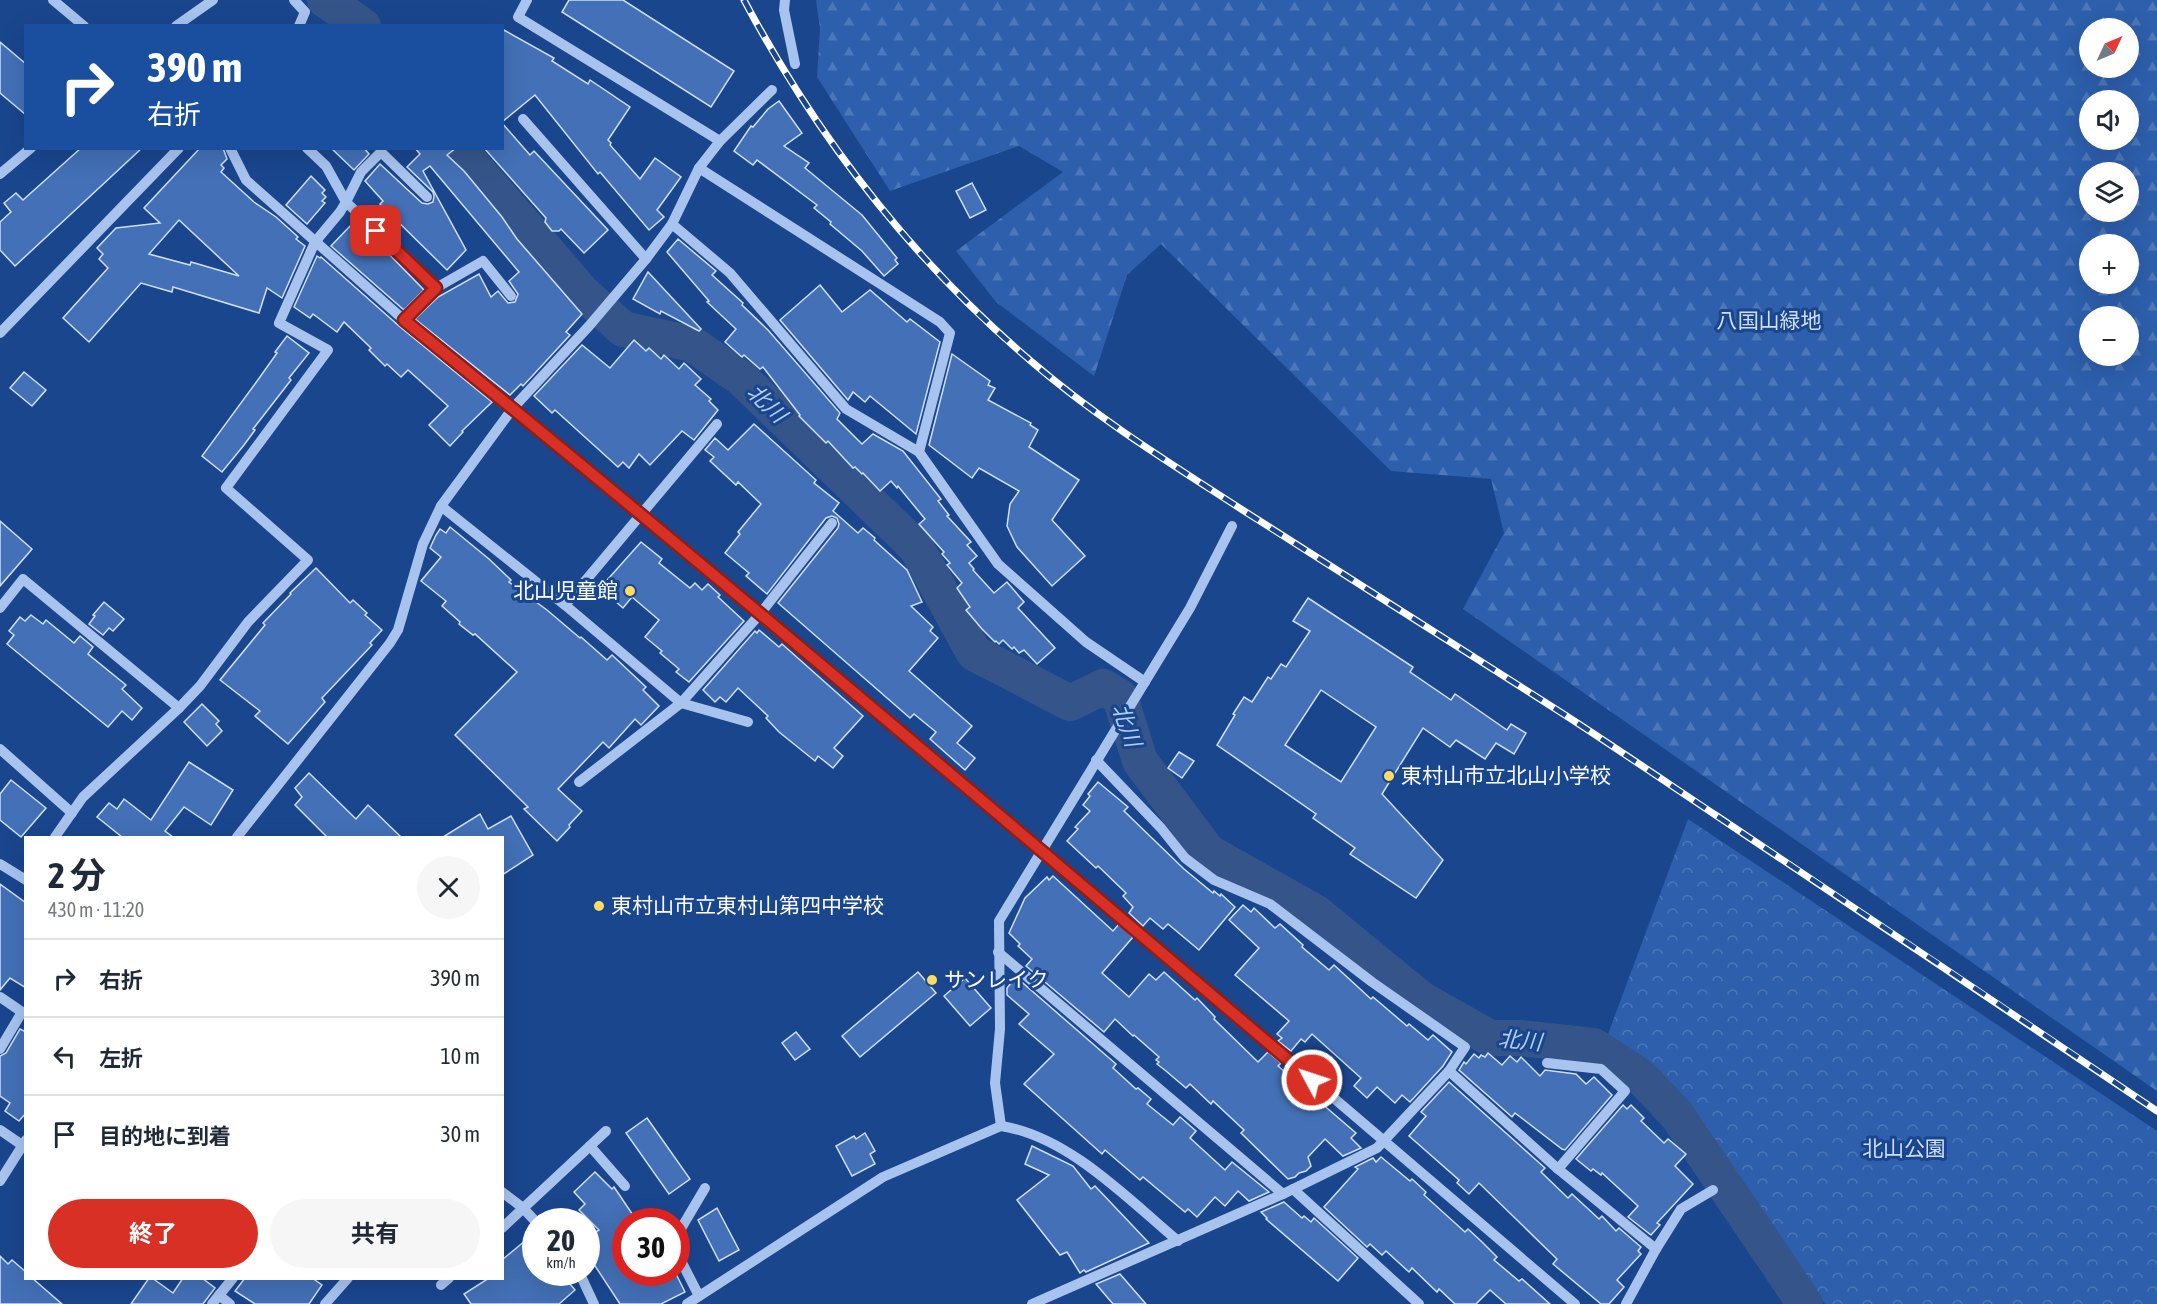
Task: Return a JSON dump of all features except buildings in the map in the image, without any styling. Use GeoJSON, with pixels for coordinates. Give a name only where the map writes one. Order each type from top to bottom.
{"type":"FeatureCollection","features":[{"type":"Feature","properties":{"kind":"street"},"geometry":{"type":"LineString","coordinates":[[53,0],[82,24]]}},
{"type":"Feature","properties":{"kind":"street"},"geometry":{"type":"LineString","coordinates":[[179,24],[213,0]]}},
{"type":"Feature","properties":{"kind":"street"},"geometry":{"type":"LineString","coordinates":[[294,0],[305,12],[300,24]]}},
{"type":"Feature","properties":{"kind":"street"},"geometry":{"type":"LineString","coordinates":[[527,0],[518,17],[720,141]]}},
{"type":"Feature","properties":{"kind":"street"},"geometry":{"type":"LineString","coordinates":[[785,0],[784,10],[795,64]]}},
{"type":"Feature","properties":{"kind":"street"},"geometry":{"type":"LineString","coordinates":[[238,836],[390,643],[398,630],[423,544],[441,506],[513,408],[589,326],[646,259],[672,224],[699,168],[720,141],[772,90]]}},
{"type":"Feature","properties":{"kind":"street"},"geometry":{"type":"LineString","coordinates":[[523,120],[646,259]]}},
{"type":"Feature","properties":{"kind":"street"},"geometry":{"type":"LineString","coordinates":[[0,174],[29,150]]}},
{"type":"Feature","properties":{"kind":"street"},"geometry":{"type":"LineString","coordinates":[[0,333],[177,150]]}},
{"type":"Feature","properties":{"kind":"street"},"geometry":{"type":"LineString","coordinates":[[231,150],[246,180],[404,320],[643,515],[1042,849],[1575,1304]]}},
{"type":"Feature","properties":{"kind":"street"},"geometry":{"type":"LineString","coordinates":[[309,150],[326,166],[346,202],[436,288]]}},
{"type":"Feature","properties":{"kind":"street"},"geometry":{"type":"LineString","coordinates":[[56,836],[83,797],[200,686],[248,622],[308,560],[226,488],[328,350],[279,323],[315,242],[340,212],[361,172],[381,152],[427,197]]}},
{"type":"Feature","properties":{"kind":"street"},"geometry":{"type":"LineString","coordinates":[[699,168],[940,322],[950,333],[919,452]]}},
{"type":"Feature","properties":{"kind":"street"},"geometry":{"type":"LineString","coordinates":[[672,224],[730,273],[846,409],[919,452],[998,564],[1086,642],[1145,682]]}},
{"type":"Feature","properties":{"kind":"street"},"geometry":{"type":"LineString","coordinates":[[404,320],[436,288],[483,261],[512,296]]}},
{"type":"Feature","properties":{"kind":"street"},"geometry":{"type":"LineString","coordinates":[[565,605],[643,515],[717,424]]}},
{"type":"Feature","properties":{"kind":"street"},"geometry":{"type":"LineString","coordinates":[[441,506],[565,605],[681,703],[748,722]]}},
{"type":"Feature","properties":{"kind":"street"},"geometry":{"type":"LineString","coordinates":[[579,782],[681,703],[760,614],[832,523]]}},
{"type":"Feature","properties":{"kind":"street"},"geometry":{"type":"LineString","coordinates":[[1001,1126],[995,1083],[1000,1029],[999,921],[1190,608],[1232,526]]}},
{"type":"Feature","properties":{"kind":"street"},"geometry":{"type":"LineString","coordinates":[[0,608],[23,579],[179,708]]}},
{"type":"Feature","properties":{"kind":"street"},"geometry":{"type":"LineString","coordinates":[[0,749],[72,813]]}},
{"type":"Feature","properties":{"kind":"street"},"geometry":{"type":"LineString","coordinates":[[1032,1304],[1288,1192],[1377,1148],[1449,1071],[1465,1047],[1372,982],[1270,904],[1214,880],[1185,858],[1161,828],[1096,760]]}},
{"type":"Feature","properties":{"kind":"street"},"geometry":{"type":"LineString","coordinates":[[0,864],[24,879]]}},
{"type":"Feature","properties":{"kind":"street"},"geometry":{"type":"LineString","coordinates":[[998,952],[1288,1192],[1419,1304]]}},
{"type":"Feature","properties":{"kind":"street"},"geometry":{"type":"LineString","coordinates":[[0,997],[22,1012],[0,1049]]}},
{"type":"Feature","properties":{"kind":"street"},"geometry":{"type":"LineString","coordinates":[[1547,1063],[1601,1069],[1625,1091],[1558,1169]]}},
{"type":"Feature","properties":{"kind":"street"},"geometry":{"type":"LineString","coordinates":[[1449,1071],[1558,1169],[1656,1249]]}},
{"type":"Feature","properties":{"kind":"street"},"geometry":{"type":"LineString","coordinates":[[687,1304],[883,1177],[1001,1126],[1013,1128],[1053,1144],[1086,1163],[1178,1241]]}},
{"type":"Feature","properties":{"kind":"street"},"geometry":{"type":"LineString","coordinates":[[0,1130],[24,1142],[0,1181]]}},
{"type":"Feature","properties":{"kind":"street"},"geometry":{"type":"LineString","coordinates":[[504,1194],[523,1208],[606,1131]]}},
{"type":"Feature","properties":{"kind":"street"},"geometry":{"type":"LineString","coordinates":[[590,1146],[625,1186]]}},
{"type":"Feature","properties":{"kind":"street"},"geometry":{"type":"LineString","coordinates":[[690,1213],[705,1188]]}},
{"type":"Feature","properties":{"kind":"street"},"geometry":{"type":"LineString","coordinates":[[1626,1304],[1681,1209],[1713,1190]]}},
{"type":"Feature","properties":{"kind":"street"},"geometry":{"type":"LineString","coordinates":[[504,1226],[522,1209]]}},
{"type":"Feature","properties":{"kind":"street"},"geometry":{"type":"LineString","coordinates":[[690,1278],[699,1296]]}},
{"type":"Feature","properties":{"kind":"street"},"geometry":{"type":"LineString","coordinates":[[230,1304],[215,1300],[231,1280]]}},
{"type":"Feature","properties":{"kind":"street"},"geometry":{"type":"LineString","coordinates":[[325,1304],[346,1280]]}},
{"type":"Feature","properties":{"kind":"street"},"geometry":{"type":"LineString","coordinates":[[586,1286],[594,1304]]}},
{"type":"Feature","properties":{"kind":"green space","name":"八国山緑地"},"geometry":{"type":"Polygon","coordinates":[[[816,0],[2157,0],[2157,1091],[1463,609],[1504,533],[1491,479],[1391,471],[1161,244],[1127,275],[1094,376],[996,302],[956,251],[1063,172],[1019,146],[890,191],[817,77],[820,29],[816,0]]]}},
{"type":"Feature","properties":{"kind":"green space","name":"北山公園"},"geometry":{"type":"Polygon","coordinates":[[[1688,819],[2157,1131],[2157,1304],[1825,1304],[1661,1072],[1608,1034],[1688,819]]]}},
{"type":"Feature","properties":{"kind":"waterway","name":"北川"},"geometry":{"type":"LineString","coordinates":[[325,0],[360,24]]}},
{"type":"Feature","properties":{"kind":"waterway","name":"北川"},"geometry":{"type":"LineString","coordinates":[[460,150],[582,292],[623,329],[692,344],[741,378],[916,547],[974,653],[1070,703],[1103,687],[1120,697],[1140,761],[1208,852],[1315,912],[1421,999],[1490,1038],[1521,1038],[1594,1046],[1640,1076],[1677,1115],[1805,1304]]}},
{"type":"Feature","properties":{"kind":"railway"},"geometry":{"type":"LineString","coordinates":[[744,0],[772,51],[803,100],[871,194],[947,282],[988,323],[1057,383],[1161,457],[1584,727],[2157,1111]]}},
{"type":"Feature","properties":{"kind":"place","name":"北山児童館"},"geometry":{"type":"Point","coordinates":[630,591]}},
{"type":"Feature","properties":{"kind":"place","name":"東村山市立北山小学校"},"geometry":{"type":"Point","coordinates":[1389,776]}},
{"type":"Feature","properties":{"kind":"place","name":"東村山市立東村山第四中学校"},"geometry":{"type":"Point","coordinates":[599,906]}},
{"type":"Feature","properties":{"kind":"place","name":"サンレイク"},"geometry":{"type":"Point","coordinates":[932,980]}},
{"type":"Feature","properties":{"kind":"route"},"geometry":{"type":"LineString","coordinates":[[376,231],[436,288],[404,320],[643,515],[1312,1080]]}}]}
